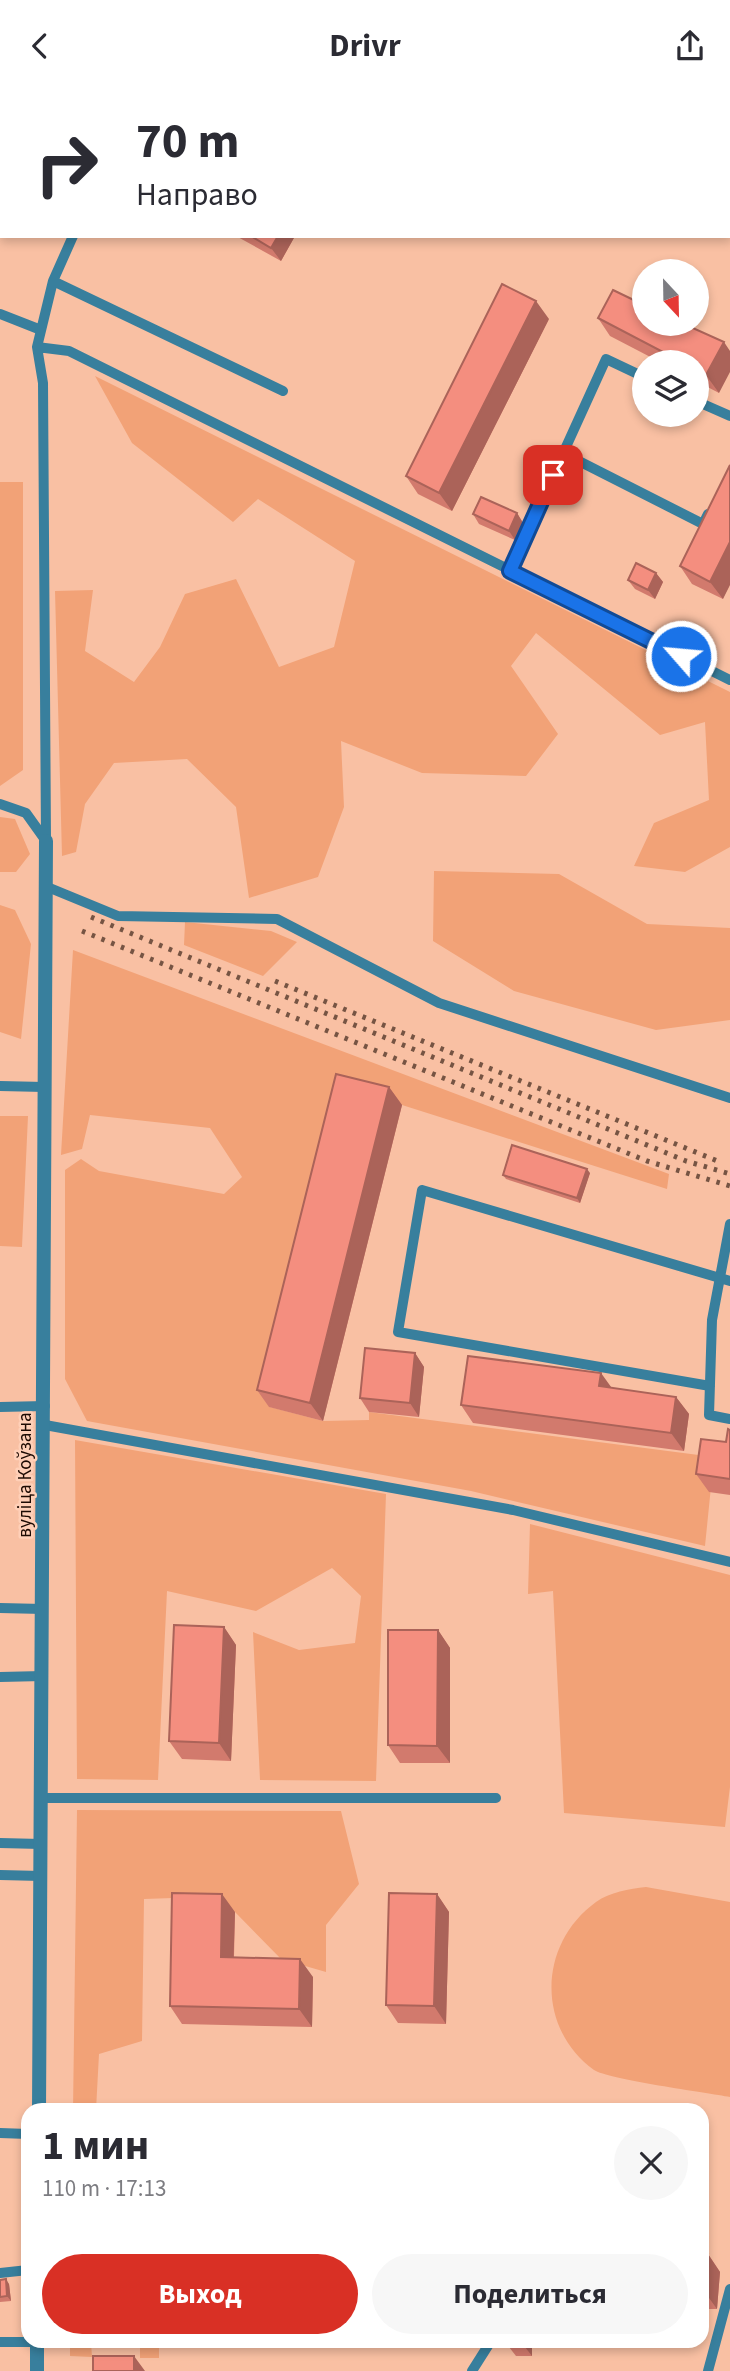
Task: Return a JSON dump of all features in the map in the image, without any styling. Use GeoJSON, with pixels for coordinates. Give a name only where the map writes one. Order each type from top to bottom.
{"type":"FeatureCollection","features":[{"type":"Feature","properties":{"kind":"street","name":"вуліца Коўзана"},"geometry":{"type":"LineString","coordinates":[[39,2103],[45,1425],[46,841]]}},
{"type":"Feature","properties":{"kind":"street"},"geometry":{"type":"LineString","coordinates":[[37,2348],[37,2371]]}},
{"type":"Feature","properties":{"kind":"lane"},"geometry":{"type":"LineString","coordinates":[[46,841],[43,383],[37,347],[53,281],[71,238]]}},
{"type":"Feature","properties":{"kind":"lane"},"geometry":{"type":"LineString","coordinates":[[53,281],[283,391]]}},
{"type":"Feature","properties":{"kind":"lane"},"geometry":{"type":"LineString","coordinates":[[0,314],[41,330]]}},
{"type":"Feature","properties":{"kind":"lane"},"geometry":{"type":"LineString","coordinates":[[37,347],[69,351],[730,680]]}},
{"type":"Feature","properties":{"kind":"lane"},"geometry":{"type":"LineString","coordinates":[[510,571],[606,359],[632,371]]}},
{"type":"Feature","properties":{"kind":"lane"},"geometry":{"type":"LineString","coordinates":[[709,407],[730,416]]}},
{"type":"Feature","properties":{"kind":"lane"},"geometry":{"type":"LineString","coordinates":[[563,453],[703,524],[714,501]]}},
{"type":"Feature","properties":{"kind":"lane"},"geometry":{"type":"LineString","coordinates":[[0,804],[26,813],[46,841]]}},
{"type":"Feature","properties":{"kind":"lane"},"geometry":{"type":"LineString","coordinates":[[46,885],[118,916],[277,919],[439,1003],[730,1098]]}},
{"type":"Feature","properties":{"kind":"lane"},"geometry":{"type":"LineString","coordinates":[[0,1086],[44,1087]]}},
{"type":"Feature","properties":{"kind":"lane"},"geometry":{"type":"LineString","coordinates":[[710,1386],[398,1332],[422,1190],[725,1279]]}},
{"type":"Feature","properties":{"kind":"lane"},"geometry":{"type":"LineString","coordinates":[[730,1224],[725,1279],[712,1320],[709,1415],[730,1419]]}},
{"type":"Feature","properties":{"kind":"lane"},"geometry":{"type":"LineString","coordinates":[[0,1407],[45,1406]]}},
{"type":"Feature","properties":{"kind":"lane"},"geometry":{"type":"LineString","coordinates":[[45,1425],[513,1510],[730,1562]]}},
{"type":"Feature","properties":{"kind":"lane"},"geometry":{"type":"LineString","coordinates":[[0,1608],[43,1609]]}},
{"type":"Feature","properties":{"kind":"lane"},"geometry":{"type":"LineString","coordinates":[[0,1677],[43,1676]]}},
{"type":"Feature","properties":{"kind":"lane"},"geometry":{"type":"LineString","coordinates":[[42,1798],[496,1798]]}},
{"type":"Feature","properties":{"kind":"lane"},"geometry":{"type":"LineString","coordinates":[[0,1843],[41,1844]]}},
{"type":"Feature","properties":{"kind":"lane"},"geometry":{"type":"LineString","coordinates":[[0,1875],[41,1876]]}},
{"type":"Feature","properties":{"kind":"lane"},"geometry":{"type":"LineString","coordinates":[[0,2133],[21,2134]]}},
{"type":"Feature","properties":{"kind":"lane"},"geometry":{"type":"LineString","coordinates":[[0,2273],[21,2271]]}},
{"type":"Feature","properties":{"kind":"lane"},"geometry":{"type":"LineString","coordinates":[[708,2371],[730,2289]]}},
{"type":"Feature","properties":{"kind":"lane"},"geometry":{"type":"LineString","coordinates":[[0,2342],[21,2342]]}},
{"type":"Feature","properties":{"kind":"lane"},"geometry":{"type":"LineString","coordinates":[[472,2371],[487,2348]]}},
{"type":"Feature","properties":{"kind":"shaded area"},"geometry":{"type":"Polygon","coordinates":[[[95,376],[730,692],[730,847],[685,872],[634,866],[654,823],[709,800],[705,722],[660,735],[536,633],[511,666],[558,734],[526,776],[422,773],[341,741],[344,807],[318,877],[249,898],[236,807],[187,759],[114,763],[85,804],[76,852],[62,856],[55,591],[93,590],[85,651],[134,682],[160,647],[185,594],[236,579],[279,667],[334,647],[355,561],[258,499],[233,522],[132,443],[95,376]]]}},
{"type":"Feature","properties":{"kind":"shaded area"},"geometry":{"type":"Polygon","coordinates":[[[0,482],[23,482],[23,770],[0,786],[0,482]]]}},
{"type":"Feature","properties":{"kind":"shaded area"},"geometry":{"type":"Polygon","coordinates":[[[0,817],[15,819],[30,854],[16,872],[0,872],[0,817]]]}},
{"type":"Feature","properties":{"kind":"shaded area"},"geometry":{"type":"Polygon","coordinates":[[[434,871],[559,874],[647,924],[730,928],[730,1020],[656,1030],[514,991],[433,941],[434,871]]]}},
{"type":"Feature","properties":{"kind":"shaded area"},"geometry":{"type":"Polygon","coordinates":[[[0,905],[15,910],[31,944],[21,1039],[0,1032],[0,905]]]}},
{"type":"Feature","properties":{"kind":"shaded area"},"geometry":{"type":"Polygon","coordinates":[[[185,922],[271,931],[297,942],[263,976],[184,945],[185,922]]]}},
{"type":"Feature","properties":{"kind":"shaded area"},"geometry":{"type":"Polygon","coordinates":[[[73,950],[669,1174],[667,1189],[402,1105],[349,1092],[270,1407],[323,1421],[369,1420],[369,1412],[714,1457],[705,1546],[471,1491],[87,1421],[65,1379],[65,1170],[81,1159],[99,1171],[224,1194],[242,1177],[210,1128],[90,1115],[82,1149],[61,1155],[73,950]]]}},
{"type":"Feature","properties":{"kind":"shaded area"},"geometry":{"type":"Polygon","coordinates":[[[0,1116],[28,1116],[22,1247],[0,1246],[0,1116]]]}},
{"type":"Feature","properties":{"kind":"shaded area"},"geometry":{"type":"Polygon","coordinates":[[[75,1440],[386,1494],[376,1781],[260,1780],[253,1632],[299,1650],[355,1643],[361,1596],[332,1568],[256,1611],[167,1591],[158,1780],[77,1779],[75,1440]]]}},
{"type":"Feature","properties":{"kind":"shaded area"},"geometry":{"type":"Polygon","coordinates":[[[530,1524],[730,1575],[730,1787],[725,1827],[564,1813],[553,1591],[528,1594],[530,1524]]]}},
{"type":"Feature","properties":{"kind":"shaded area"},"geometry":{"type":"Polygon","coordinates":[[[77,1810],[341,1811],[359,1884],[326,1925],[326,1972],[281,1959],[235,1912],[173,1898],[144,1899],[142,2041],[99,2054],[96,2103],[73,2103],[77,1810]]]}},
{"type":"Feature","properties":{"kind":"shaded area"},"geometry":{"type":"Polygon","coordinates":[[[646,1887],[730,1902],[730,2097],[603,2074],[594,2070],[575,2052],[562,2032],[554,2009],[552,1986],[555,1963],[563,1940],[577,1920],[596,1902],[613,1893],[646,1887]]]}},
{"type":"Feature","properties":{"kind":"shaded area"},"geometry":{"type":"Polygon","coordinates":[[[70,2348],[91,2348],[92,2357],[70,2356],[70,2348]]]}},
{"type":"Feature","properties":{"kind":"shaded area"},"geometry":{"type":"Polygon","coordinates":[[[140,2348],[159,2348],[159,2358],[140,2358],[140,2348]]]}},
{"type":"Feature","properties":{"kind":"building"},"geometry":{"type":"Polygon","coordinates":[[[254,238],[277,238],[271,248],[254,238]]]}},
{"type":"Feature","properties":{"kind":"building"},"geometry":{"type":"Polygon","coordinates":[[[502,284],[536,301],[439,493],[406,476],[502,284]]]}},
{"type":"Feature","properties":{"kind":"building"},"geometry":{"type":"Polygon","coordinates":[[[613,290],[632,299],[632,336],[598,318],[613,290]]]}},
{"type":"Feature","properties":{"kind":"building"},"geometry":{"type":"Polygon","coordinates":[[[709,335],[724,342],[709,370],[709,350],[659,350],[632,336],[709,335]]]}},
{"type":"Feature","properties":{"kind":"building"},"geometry":{"type":"Polygon","coordinates":[[[730,465],[730,542],[710,582],[680,566],[730,465]]]}},
{"type":"Feature","properties":{"kind":"building"},"geometry":{"type":"Polygon","coordinates":[[[481,497],[517,513],[509,531],[473,514],[481,497]]]}},
{"type":"Feature","properties":{"kind":"building"},"geometry":{"type":"Polygon","coordinates":[[[636,563],[656,573],[648,590],[628,580],[636,563]]]}},
{"type":"Feature","properties":{"kind":"building"},"geometry":{"type":"Polygon","coordinates":[[[336,1074],[389,1087],[310,1403],[257,1390],[336,1074]]]}},
{"type":"Feature","properties":{"kind":"building"},"geometry":{"type":"Polygon","coordinates":[[[512,1145],[587,1169],[577,1198],[503,1175],[512,1145]]]}},
{"type":"Feature","properties":{"kind":"building"},"geometry":{"type":"Polygon","coordinates":[[[365,1348],[415,1353],[410,1403],[360,1398],[365,1348]]]}},
{"type":"Feature","properties":{"kind":"building"},"geometry":{"type":"Polygon","coordinates":[[[468,1356],[601,1373],[599,1386],[676,1397],[671,1433],[461,1405],[468,1356]]]}},
{"type":"Feature","properties":{"kind":"building"},"geometry":{"type":"Polygon","coordinates":[[[728,1429],[730,1479],[696,1474],[701,1439],[726,1442],[728,1429]]]}},
{"type":"Feature","properties":{"kind":"building"},"geometry":{"type":"Polygon","coordinates":[[[174,1625],[224,1627],[219,1743],[169,1741],[174,1625]]]}},
{"type":"Feature","properties":{"kind":"building"},"geometry":{"type":"Polygon","coordinates":[[[388,1630],[438,1630],[437,1746],[388,1745],[388,1630]]]}},
{"type":"Feature","properties":{"kind":"building"},"geometry":{"type":"Polygon","coordinates":[[[172,1893],[222,1894],[221,1957],[300,1959],[299,2009],[170,2006],[172,1893]]]}},
{"type":"Feature","properties":{"kind":"building"},"geometry":{"type":"Polygon","coordinates":[[[389,1893],[437,1894],[434,2006],[386,2005],[389,1893]]]}},
{"type":"Feature","properties":{"kind":"building"},"geometry":{"type":"Polygon","coordinates":[[[6,2279],[7,2296],[0,2297],[0,2280],[6,2279]]]}},
{"type":"Feature","properties":{"kind":"building"},"geometry":{"type":"Polygon","coordinates":[[[93,2356],[134,2356],[134,2371],[93,2371],[93,2356]]]}},
{"type":"Feature","properties":{"kind":"railway"},"geometry":{"type":"LineString","coordinates":[[91,917],[686,1161],[730,1174]]}},
{"type":"Feature","properties":{"kind":"railway"},"geometry":{"type":"LineString","coordinates":[[82,931],[647,1161],[730,1186]]}},
{"type":"Feature","properties":{"kind":"railway"},"geometry":{"type":"LineString","coordinates":[[275,981],[720,1162]]}},
{"type":"Feature","properties":{"kind":"route"},"geometry":{"type":"LineString","coordinates":[[553,475],[510,571],[681,656]]}}]}
